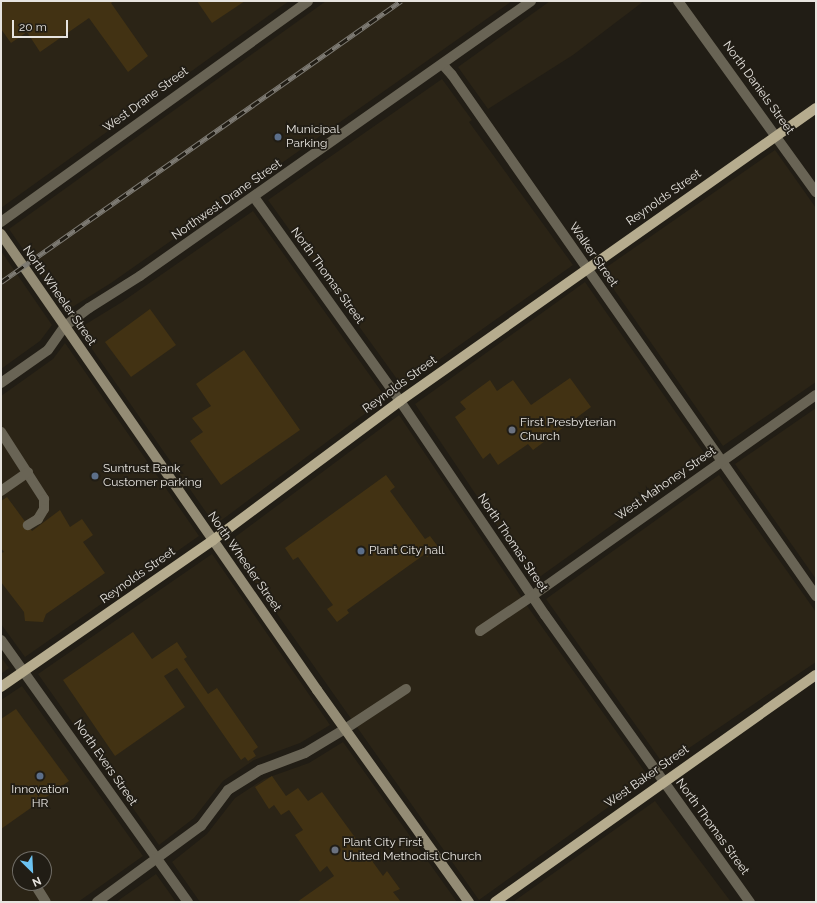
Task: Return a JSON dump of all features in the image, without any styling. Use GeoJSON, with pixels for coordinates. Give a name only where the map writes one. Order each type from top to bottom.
{"type":"FeatureCollection","features":[{"type":"Feature","properties":{"kind":"main road","name":"Reynolds Street"},"geometry":{"type":"LineString","coordinates":[[1,687],[213,540],[400,400],[816,108]]}},
{"type":"Feature","properties":{"kind":"main road","name":"North Wheeler Street"},"geometry":{"type":"LineString","coordinates":[[1,234],[345,729],[469,902]]}},
{"type":"Feature","properties":{"kind":"main road","name":"West Baker Street"},"geometry":{"type":"LineString","coordinates":[[495,902],[663,781],[816,676]]}},
{"type":"Feature","properties":{"kind":"street","name":"West Drane Street"},"geometry":{"type":"LineString","coordinates":[[1,222],[308,1]]}},
{"type":"Feature","properties":{"kind":"street","name":"Northwest Drane Street"},"geometry":{"type":"LineString","coordinates":[[1,383],[48,350],[65,326],[254,197],[443,65],[531,1]]}},
{"type":"Feature","properties":{"kind":"street","name":"North Daniels Street"},"geometry":{"type":"LineString","coordinates":[[678,1],[816,192]]}},
{"type":"Feature","properties":{"kind":"street","name":"Walker Street"},"geometry":{"type":"LineString","coordinates":[[443,65],[816,596]]}},
{"type":"Feature","properties":{"kind":"street","name":"North Thomas Street"},"geometry":{"type":"LineString","coordinates":[[254,197],[400,400],[532,596],[750,902]]}},
{"type":"Feature","properties":{"kind":"street","name":"West Mahoney Street"},"geometry":{"type":"LineString","coordinates":[[480,631],[532,596],[816,395]]}},
{"type":"Feature","properties":{"kind":"street"},"geometry":{"type":"LineString","coordinates":[[1,432],[44,499],[44,510],[38,518],[28,526]]}},
{"type":"Feature","properties":{"kind":"street"},"geometry":{"type":"LineString","coordinates":[[1,492],[28,472]]}},
{"type":"Feature","properties":{"kind":"street","name":"North Evers Street"},"geometry":{"type":"LineString","coordinates":[[1,640],[188,902]]}},
{"type":"Feature","properties":{"kind":"street"},"geometry":{"type":"LineString","coordinates":[[97,902],[158,860],[201,826],[228,790],[260,770],[305,753],[406,689]]}},
{"type":"Feature","properties":{"kind":"street"},"geometry":{"type":"LineString","coordinates":[[39,891],[46,902]]}},
{"type":"Feature","properties":{"kind":"shaded area"},"geometry":{"type":"Polygon","coordinates":[[[1,1],[289,1],[1,208],[1,1]]]}},
{"type":"Feature","properties":{"kind":"shaded area"},"geometry":{"type":"Polygon","coordinates":[[[326,1],[512,1],[111,283],[66,311],[9,229],[326,1]]]}},
{"type":"Feature","properties":{"kind":"shaded area"},"geometry":{"type":"Polygon","coordinates":[[[550,1],[644,1],[573,55],[488,109],[458,67],[550,1]]]}},
{"type":"Feature","properties":{"kind":"shaded area"},"geometry":{"type":"Polygon","coordinates":[[[442,79],[472,120],[469,122],[573,265],[402,386],[268,200],[442,79]]]}},
{"type":"Feature","properties":{"kind":"shaded area"},"geometry":{"type":"Polygon","coordinates":[[[775,150],[816,208],[816,382],[723,446],[601,271],[775,150]]]}},
{"type":"Feature","properties":{"kind":"shaded area"},"geometry":{"type":"Polygon","coordinates":[[[253,211],[386,398],[215,525],[78,329],[122,302],[253,211]]]}},
{"type":"Feature","properties":{"kind":"shaded area"},"geometry":{"type":"Polygon","coordinates":[[[1,251],[52,325],[40,341],[1,369],[1,251]]]}},
{"type":"Feature","properties":{"kind":"shaded area"},"geometry":{"type":"Polygon","coordinates":[[[585,282],[707,457],[534,581],[415,404],[585,282]]]}},
{"type":"Feature","properties":{"kind":"shaded area"},"geometry":{"type":"Polygon","coordinates":[[[65,343],[199,536],[25,657],[1,624],[1,396],[53,359],[65,343]]]}},
{"type":"Feature","properties":{"kind":"shaded area"},"geometry":{"type":"Polygon","coordinates":[[[816,408],[816,579],[735,464],[816,408]]]}},
{"type":"Feature","properties":{"kind":"shaded area"},"geometry":{"type":"Polygon","coordinates":[[[399,415],[530,610],[648,776],[640,781],[642,783],[479,900],[227,543],[399,415]]]}},
{"type":"Feature","properties":{"kind":"shaded area"},"geometry":{"type":"Polygon","coordinates":[[[719,475],[816,612],[816,662],[664,765],[546,599],[719,475]]]}},
{"type":"Feature","properties":{"kind":"shaded area"},"geometry":{"type":"Polygon","coordinates":[[[212,554],[330,725],[300,743],[254,760],[223,781],[194,818],[159,845],[38,674],[212,554]]]}},
{"type":"Feature","properties":{"kind":"shaded area"},"geometry":{"type":"Polygon","coordinates":[[[1,657],[9,668],[1,674],[1,657]]]}},
{"type":"Feature","properties":{"kind":"shaded area"},"geometry":{"type":"Polygon","coordinates":[[[22,686],[143,856],[78,902],[1,902],[1,700],[22,686]]]}},
{"type":"Feature","properties":{"kind":"shaded area"},"geometry":{"type":"Polygon","coordinates":[[[343,742],[457,902],[200,902],[172,862],[207,834],[235,798],[264,779],[309,763],[343,742]]]}},
{"type":"Feature","properties":{"kind":"shaded area"},"geometry":{"type":"Polygon","coordinates":[[[655,801],[731,902],[513,902],[655,801]]]}},
{"type":"Feature","properties":{"kind":"shaded area"},"geometry":{"type":"Polygon","coordinates":[[[156,874],[176,902],[116,902],[156,874]]]}},
{"type":"Feature","properties":{"kind":"building"},"geometry":{"type":"Polygon","coordinates":[[[1,1],[114,1],[111,3],[148,56],[128,72],[89,18],[40,52],[27,32],[11,43],[1,29],[1,1]]]}},
{"type":"Feature","properties":{"kind":"building"},"geometry":{"type":"Polygon","coordinates":[[[197,1],[245,1],[212,23],[197,1]]]}},
{"type":"Feature","properties":{"kind":"building"},"geometry":{"type":"Polygon","coordinates":[[[150,309],[176,345],[131,377],[105,342],[150,309]]]}},
{"type":"Feature","properties":{"kind":"building"},"geometry":{"type":"Polygon","coordinates":[[[244,350],[300,430],[221,485],[190,441],[203,432],[192,418],[211,406],[196,384],[244,350]]]}},
{"type":"Feature","properties":{"kind":"building","name":"First Presbyterian Church"},"geometry":{"type":"Polygon","coordinates":[[[570,378],[591,407],[533,450],[528,444],[498,465],[490,453],[483,459],[455,417],[466,409],[460,402],[490,380],[497,391],[513,380],[531,405],[570,378]]]}},
{"type":"Feature","properties":{"kind":"building","name":"Plant City hall"},"geometry":{"type":"Polygon","coordinates":[[[386,475],[395,487],[390,491],[425,539],[430,536],[439,548],[427,557],[425,554],[347,610],[349,613],[337,622],[327,609],[333,605],[298,557],[293,560],[285,548],[386,475]]]}},
{"type":"Feature","properties":{"kind":"building"},"geometry":{"type":"Polygon","coordinates":[[[7,497],[32,531],[60,510],[70,527],[82,519],[93,535],[83,542],[105,573],[46,614],[43,622],[25,621],[24,612],[1,582],[1,553],[4,552],[1,548],[1,501],[7,497]]]}},
{"type":"Feature","properties":{"kind":"building"},"geometry":{"type":"Polygon","coordinates":[[[133,632],[152,659],[177,642],[187,657],[184,659],[208,694],[217,688],[258,747],[253,751],[256,756],[248,761],[245,757],[241,760],[177,668],[164,676],[185,707],[115,756],[63,680],[133,632]]]}},
{"type":"Feature","properties":{"kind":"building"},"geometry":{"type":"Polygon","coordinates":[[[16,709],[69,781],[1,829],[1,719],[16,709]]]}},
{"type":"Feature","properties":{"kind":"building","name":"Plant City First United Methodist Church"},"geometry":{"type":"Polygon","coordinates":[[[272,776],[286,796],[298,788],[308,801],[322,792],[383,876],[387,871],[400,889],[393,892],[401,902],[297,902],[334,876],[327,866],[320,872],[295,835],[303,830],[289,810],[281,815],[274,805],[269,809],[255,787],[272,776]]]}},
{"type":"Feature","properties":{"kind":"railway"},"geometry":{"type":"LineString","coordinates":[[1,282],[401,1]]}},
{"type":"Feature","properties":{"kind":"place","name":"Municipal Parking"},"geometry":{"type":"Point","coordinates":[278,137]}},
{"type":"Feature","properties":{"kind":"place","name":"First Presbyterian Church"},"geometry":{"type":"Point","coordinates":[512,430]}},
{"type":"Feature","properties":{"kind":"place","name":"Suntrust Bank Customer parking"},"geometry":{"type":"Point","coordinates":[95,476]}},
{"type":"Feature","properties":{"kind":"place","name":"Plant City hall"},"geometry":{"type":"Point","coordinates":[361,551]}},
{"type":"Feature","properties":{"kind":"place","name":"Innovation HR"},"geometry":{"type":"Point","coordinates":[40,776]}},
{"type":"Feature","properties":{"kind":"place","name":"Plant City First United Methodist Church"},"geometry":{"type":"Point","coordinates":[335,850]}}]}
